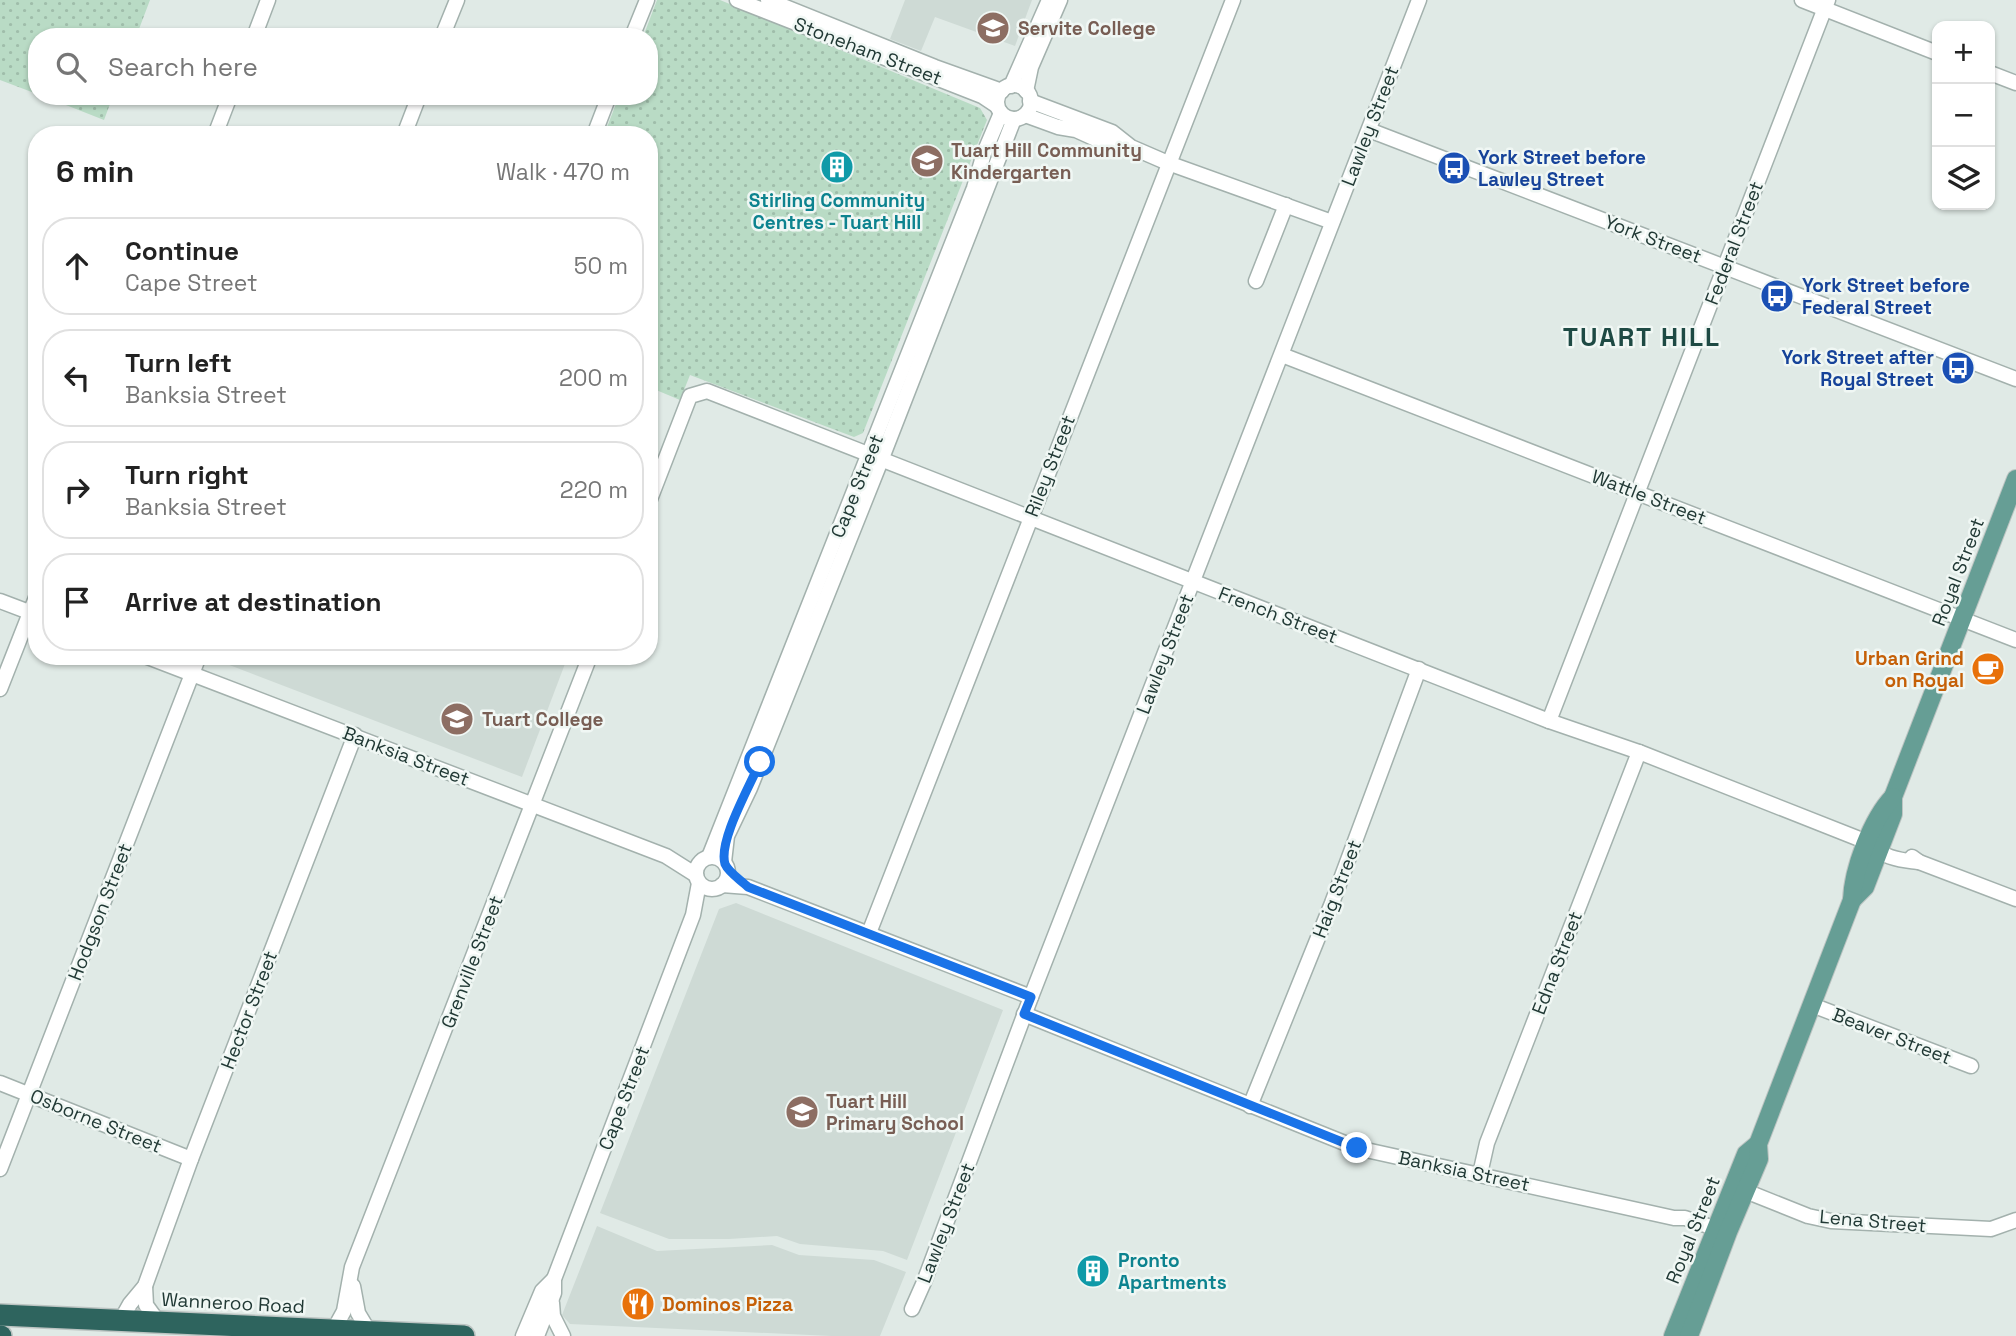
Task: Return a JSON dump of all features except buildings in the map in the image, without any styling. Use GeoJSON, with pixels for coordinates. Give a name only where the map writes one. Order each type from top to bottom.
{"type":"FeatureCollection","features":[{"type":"Feature","properties":{"kind":"highway","name":"Wanneroo Road"},"geometry":{"type":"LineString","coordinates":[[0,1315],[464,1336]]}},
{"type":"Feature","properties":{"kind":"main road","name":"Royal Street"},"geometry":{"type":"LineString","coordinates":[[1673,1336],[1740,1189],[1746,1154],[1758,1143],[1852,900],[1865,887],[1876,846],[1893,814],[1893,797],[2016,479]]}},
{"type":"Feature","properties":{"kind":"main road","name":"Royal Street"},"geometry":{"type":"LineString","coordinates":[[1689,1336],[1720,1234]]}},
{"type":"Feature","properties":{"kind":"street"},"geometry":{"type":"LineString","coordinates":[[257,28],[268,0]]}},
{"type":"Feature","properties":{"kind":"street"},"geometry":{"type":"LineString","coordinates":[[446,28],[457,0]]}},
{"type":"Feature","properties":{"kind":"street"},"geometry":{"type":"LineString","coordinates":[[636,28],[647,0]]}},
{"type":"Feature","properties":{"kind":"street","name":"Stoneham Street"},"geometry":{"type":"LineString","coordinates":[[737,0],[1015,108],[1112,132],[1131,147],[1168,163],[1332,222]]}},
{"type":"Feature","properties":{"kind":"street","name":"Stoneham Street"},"geometry":{"type":"LineString","coordinates":[[768,0],[935,67],[1006,88]]}},
{"type":"Feature","properties":{"kind":"street","name":"Cape Street"},"geometry":{"type":"LineString","coordinates":[[1015,108],[997,101],[1049,0]]}},
{"type":"Feature","properties":{"kind":"street","name":"Cape Street"},"geometry":{"type":"LineString","coordinates":[[693,915],[727,878],[727,836],[750,788],[876,456],[1060,0]]}},
{"type":"Feature","properties":{"kind":"street","name":"Riley Street"},"geometry":{"type":"LineString","coordinates":[[869,933],[1233,0]]}},
{"type":"Feature","properties":{"kind":"street","name":"Lawley Street"},"geometry":{"type":"LineString","coordinates":[[912,1309],[925,1282],[1024,1014],[1419,0]]}},
{"type":"Feature","properties":{"kind":"street"},"geometry":{"type":"LineString","coordinates":[[1802,0],[1827,5],[1932,50]]}},
{"type":"Feature","properties":{"kind":"street","name":"Federal Street"},"geometry":{"type":"LineString","coordinates":[[1549,721],[1827,5]]}},
{"type":"Feature","properties":{"kind":"street"},"geometry":{"type":"LineString","coordinates":[[1995,75],[2016,83]]}},
{"type":"Feature","properties":{"kind":"street"},"geometry":{"type":"LineString","coordinates":[[1006,88],[1016,86],[1015,108]]}},
{"type":"Feature","properties":{"kind":"street"},"geometry":{"type":"LineString","coordinates":[[218,126],[227,105]]}},
{"type":"Feature","properties":{"kind":"street"},"geometry":{"type":"LineString","coordinates":[[407,126],[416,105]]}},
{"type":"Feature","properties":{"kind":"street"},"geometry":{"type":"LineString","coordinates":[[597,126],[606,105]]}},
{"type":"Feature","properties":{"kind":"street","name":"York Street"},"geometry":{"type":"LineString","coordinates":[[1369,130],[2016,379]]}},
{"type":"Feature","properties":{"kind":"street"},"geometry":{"type":"LineString","coordinates":[[1256,281],[1286,205]]}},
{"type":"Feature","properties":{"kind":"street","name":"Wattle Street"},"geometry":{"type":"LineString","coordinates":[[1282,355],[2016,640]]}},
{"type":"Feature","properties":{"kind":"street","name":"French Street"},"geometry":{"type":"LineString","coordinates":[[658,479],[690,396],[707,391],[1549,721],[1639,752],[1876,846],[1906,853],[1919,862],[2016,898]]}},
{"type":"Feature","properties":{"kind":"street","name":"Cape Street"},"geometry":{"type":"LineString","coordinates":[[537,1336],[551,1298],[554,1279],[693,915],[698,864],[706,859],[876,456]]}},
{"type":"Feature","properties":{"kind":"street"},"geometry":{"type":"LineString","coordinates":[[0,601],[28,612]]}},
{"type":"Feature","properties":{"kind":"street"},"geometry":{"type":"LineString","coordinates":[[0,689],[28,625]]}},
{"type":"Feature","properties":{"kind":"street","name":"Banksia Street"},"geometry":{"type":"LineString","coordinates":[[168,665],[666,856],[698,879]]}},
{"type":"Feature","properties":{"kind":"street","name":"Hodgson Street"},"geometry":{"type":"LineString","coordinates":[[0,1169],[196,665]]}},
{"type":"Feature","properties":{"kind":"street","name":"Grenville Street"},"geometry":{"type":"LineString","coordinates":[[333,1331],[344,1311],[352,1267],[587,665]]}},
{"type":"Feature","properties":{"kind":"street","name":"Haig Street"},"geometry":{"type":"LineString","coordinates":[[1250,1106],[1332,903],[1419,670]]}},
{"type":"Feature","properties":{"kind":"street","name":"Hector Street"},"geometry":{"type":"LineString","coordinates":[[121,1320],[145,1286],[191,1159],[355,736]]}},
{"type":"Feature","properties":{"kind":"street","name":"Edna Street"},"geometry":{"type":"LineString","coordinates":[[1480,1174],[1487,1143],[1639,752]]}},
{"type":"Feature","properties":{"kind":"street","name":"Banksia Street"},"geometry":{"type":"LineString","coordinates":[[666,856],[706,859]]}},
{"type":"Feature","properties":{"kind":"street"},"geometry":{"type":"LineString","coordinates":[[706,859],[720,859],[748,887]]}},
{"type":"Feature","properties":{"kind":"street"},"geometry":{"type":"LineString","coordinates":[[698,879],[706,888],[748,887],[1031,997]]}},
{"type":"Feature","properties":{"kind":"street","name":"Beaver Street"},"geometry":{"type":"LineString","coordinates":[[1812,1005],[1971,1066]]}},
{"type":"Feature","properties":{"kind":"street","name":"Banksia Street"},"geometry":{"type":"LineString","coordinates":[[1024,1014],[1357,1148],[1674,1218],[1682,1224],[1720,1234]]}},
{"type":"Feature","properties":{"kind":"street","name":"Osborne Street"},"geometry":{"type":"LineString","coordinates":[[0,1083],[191,1159]]}},
{"type":"Feature","properties":{"kind":"street","name":"Lena Street"},"geometry":{"type":"LineString","coordinates":[[1740,1189],[1808,1216],[1831,1221],[1992,1229],[2016,1220]]}},
{"type":"Feature","properties":{"kind":"street","name":"Grenville Street"},"geometry":{"type":"LineString","coordinates":[[352,1267],[355,1303],[370,1333]]}},
{"type":"Feature","properties":{"kind":"street","name":"Cape Street"},"geometry":{"type":"LineString","coordinates":[[523,1336],[542,1291],[554,1279]]}},
{"type":"Feature","properties":{"kind":"street"},"geometry":{"type":"LineString","coordinates":[[145,1286],[146,1305],[159,1323]]}},
{"type":"Feature","properties":{"kind":"street"},"geometry":{"type":"LineString","coordinates":[[551,1298],[553,1316],[563,1336]]}},
{"type":"Feature","properties":{"kind":"shaded area","name":"Servite College"},"geometry":{"type":"Polygon","coordinates":[[[905,0],[1032,0],[1015,46],[935,17],[921,51],[890,39],[905,0]]]}},
{"type":"Feature","properties":{"kind":"shaded area","name":"Tuart College"},"geometry":{"type":"Polygon","coordinates":[[[229,665],[565,665],[522,777],[229,665]]]}},
{"type":"Feature","properties":{"kind":"shaded area","name":"Tuart Hill Primary School"},"geometry":{"type":"Polygon","coordinates":[[[736,903],[1003,1010],[907,1260],[883,1251],[800,1244],[777,1236],[669,1239],[600,1213],[719,909],[736,903]]]}},
{"type":"Feature","properties":{"kind":"shaded area"},"geometry":{"type":"Polygon","coordinates":[[[597,1226],[657,1251],[772,1245],[799,1255],[874,1260],[906,1272],[880,1336],[570,1324],[562,1315],[597,1226]]]}},
{"type":"Feature","properties":{"kind":"green space"},"geometry":{"type":"Polygon","coordinates":[[[0,0],[150,0],[139,28],[28,28],[28,91],[0,80],[0,0]]]}},
{"type":"Feature","properties":{"kind":"green space"},"geometry":{"type":"Polygon","coordinates":[[[657,0],[720,0],[980,108],[987,120],[863,433],[854,437],[690,375],[680,400],[658,391],[658,126],[607,126],[616,105],[658,105],[658,28],[646,28],[657,0]]]}},
{"type":"Feature","properties":{"kind":"green space"},"geometry":{"type":"Polygon","coordinates":[[[66,105],[110,105],[104,120],[66,105]]]}},
{"type":"Feature","properties":{"kind":"place","name":"Servite College"},"geometry":{"type":"Point","coordinates":[993,28]}},
{"type":"Feature","properties":{"kind":"place","name":"Tuart Hill Community Kindergarten"},"geometry":{"type":"Point","coordinates":[927,161]}},
{"type":"Feature","properties":{"kind":"place","name":"Stirling Community Centres - Tuart Hill"},"geometry":{"type":"Point","coordinates":[837,167]}},
{"type":"Feature","properties":{"kind":"place","name":"York Street before Lawley Street"},"geometry":{"type":"Point","coordinates":[1454,168]}},
{"type":"Feature","properties":{"kind":"place","name":"York Street before Federal Street"},"geometry":{"type":"Point","coordinates":[1777,296]}},
{"type":"Feature","properties":{"kind":"place","name":"York Street after Royal Street"},"geometry":{"type":"Point","coordinates":[1958,368]}},
{"type":"Feature","properties":{"kind":"place","name":"Urban Grind on Royal"},"geometry":{"type":"Point","coordinates":[1988,669]}},
{"type":"Feature","properties":{"kind":"place","name":"Tuart College"},"geometry":{"type":"Point","coordinates":[457,719]}},
{"type":"Feature","properties":{"kind":"place","name":"Tuart Hill Primary School"},"geometry":{"type":"Point","coordinates":[802,1112]}},
{"type":"Feature","properties":{"kind":"place","name":"Pronto Apartments"},"geometry":{"type":"Point","coordinates":[1093,1271]}},
{"type":"Feature","properties":{"kind":"place","name":"Dominos Pizza"},"geometry":{"type":"Point","coordinates":[638,1304]}},
{"type":"Feature","properties":{"kind":"district","name":"TUART HILL"},"geometry":{"type":"Point","coordinates":[1642,337]}},
{"type":"Feature","properties":{"kind":"route"},"geometry":{"type":"LineString","coordinates":[[760,762],[733,820],[724,848],[724,862],[728,870],[748,887],[1031,997],[1024,1014],[1357,1148]]}}]}
